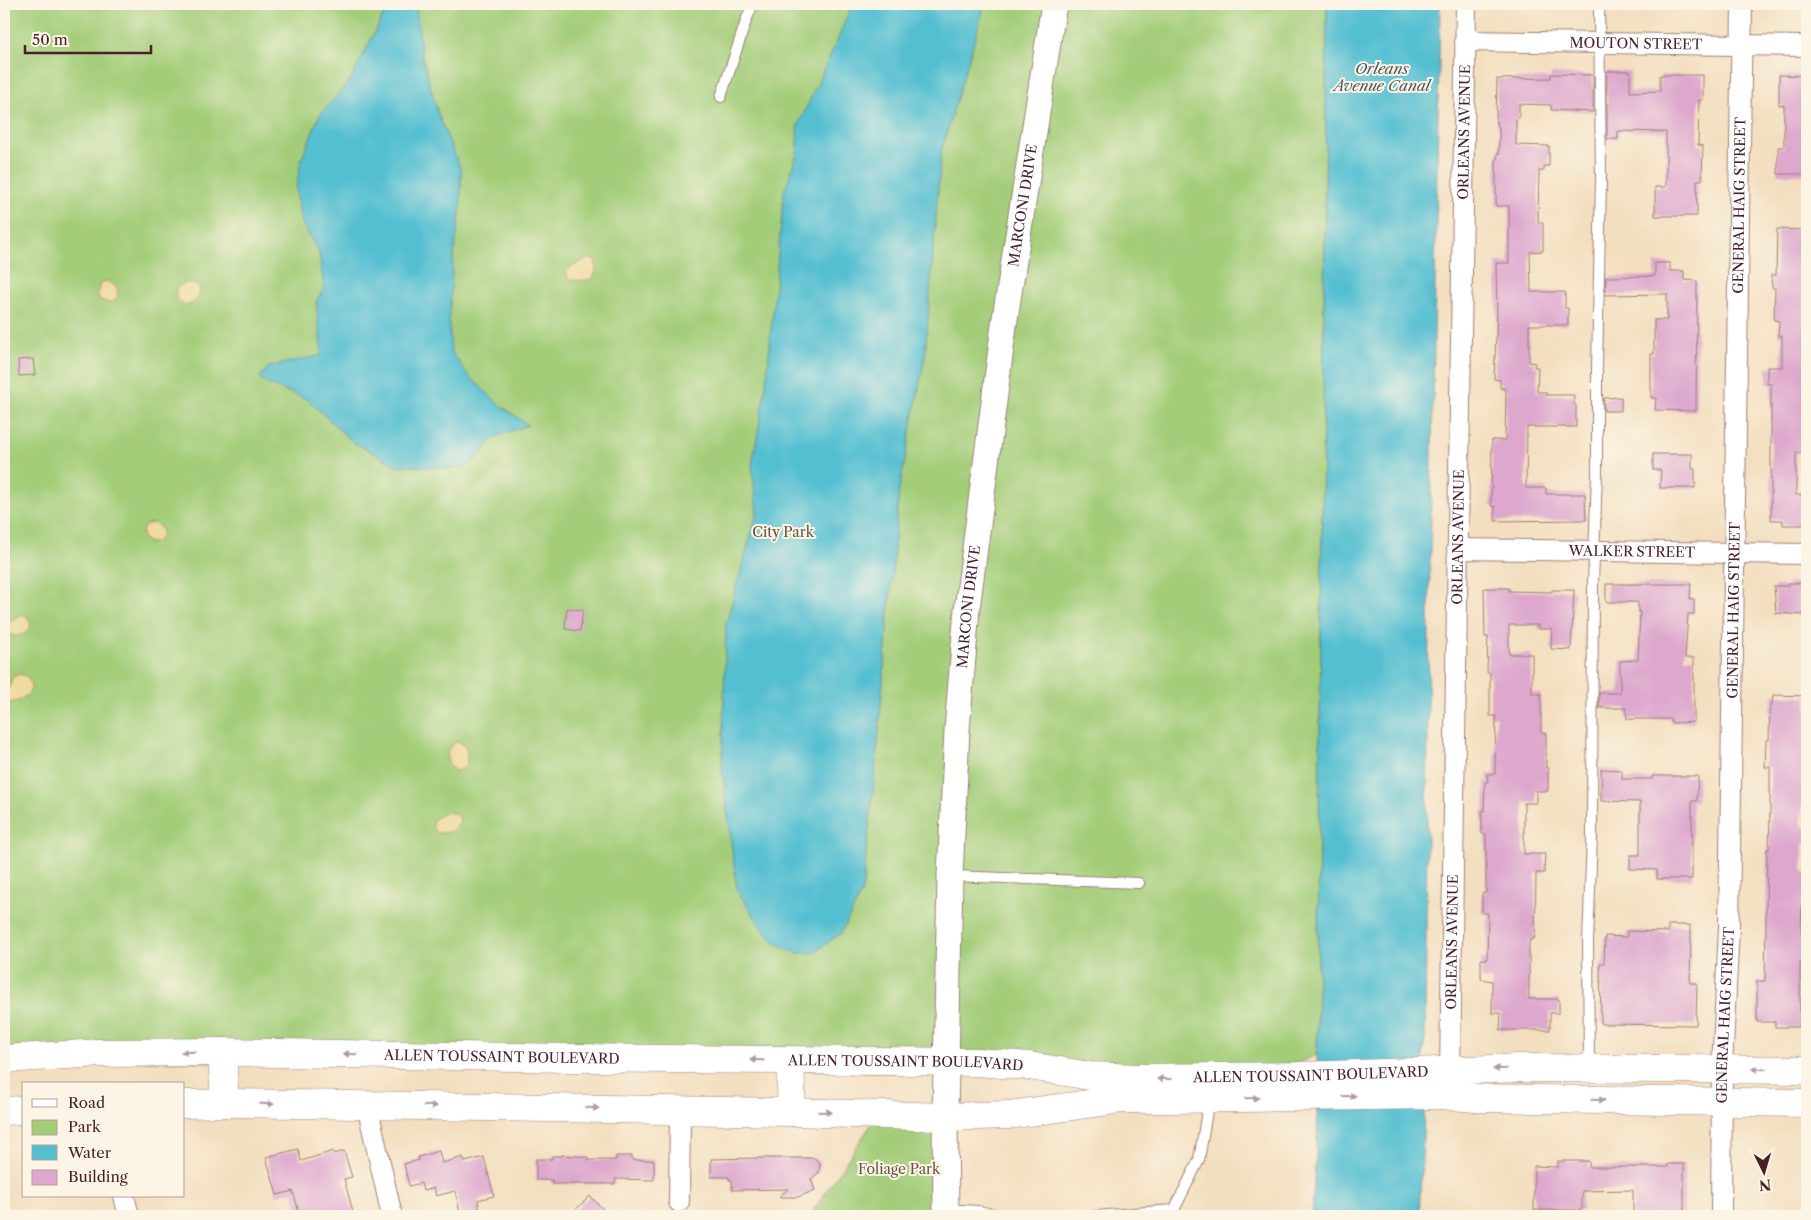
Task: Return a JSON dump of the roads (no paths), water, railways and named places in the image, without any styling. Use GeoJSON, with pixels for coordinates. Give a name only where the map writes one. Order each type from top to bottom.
{"type":"FeatureCollection","features":[{"type":"Feature","properties":{"kind":"main road","name":"ALLEN TOUSSAINT BOULEVARD"},"geometry":{"type":"LineString","coordinates":[[4,1059],[99,1053],[222,1052],[790,1061],[984,1062],[1029,1066],[1090,1076],[1300,1086]]}},
{"type":"Feature","properties":{"kind":"main road"},"geometry":{"type":"LineString","coordinates":[[222,1052],[225,1103]]}},
{"type":"Feature","properties":{"kind":"main road"},"geometry":{"type":"LineString","coordinates":[[790,1061],[792,1112]]}},
{"type":"Feature","properties":{"kind":"main road","name":"ALLEN TOUSSAINT BOULEVARD"},"geometry":{"type":"LineString","coordinates":[[185,1104],[680,1110],[945,1117],[1009,1115],[1124,1099],[1209,1098],[1300,1086],[1443,1079],[1549,1068],[1807,1070]]}},
{"type":"Feature","properties":{"kind":"main road"},"geometry":{"type":"LineString","coordinates":[[1549,1068],[1549,1099]]}},
{"type":"Feature","properties":{"kind":"main road","name":"ALLEN TOUSSAINT BOULEVARD"},"geometry":{"type":"LineString","coordinates":[[1443,1079],[1476,1098],[1807,1103]]}},
{"type":"Feature","properties":{"kind":"main road"},"geometry":{"type":"LineString","coordinates":[[4,1111],[22,1110]]}},
{"type":"Feature","properties":{"kind":"street","name":"MARCONI DRIVE"},"geometry":{"type":"LineString","coordinates":[[946,1212],[945,1062],[948,1018],[950,876],[957,740],[967,609],[1004,325],[1054,4]]}},
{"type":"Feature","properties":{"kind":"street","name":"ORLEANS AVENUE"},"geometry":{"type":"LineString","coordinates":[[1443,1079],[1457,549],[1466,4]]}},
{"type":"Feature","properties":{"kind":"street","name":"GENERAL HAIG STREET"},"geometry":{"type":"LineString","coordinates":[[1721,1216],[1721,1102],[1729,928],[1742,4]]}},
{"type":"Feature","properties":{"kind":"street","name":"MOUTON STREET"},"geometry":{"type":"LineString","coordinates":[[1465,41],[1807,46]]}},
{"type":"Feature","properties":{"kind":"street","name":"WALKER STREET"},"geometry":{"type":"LineString","coordinates":[[1457,549],[1807,554]]}},
{"type":"Feature","properties":{"kind":"street"},"geometry":{"type":"LineString","coordinates":[[367,1105],[392,1216]]}},
{"type":"Feature","properties":{"kind":"street"},"geometry":{"type":"LineString","coordinates":[[679,1202],[680,1110]]}},
{"type":"Feature","properties":{"kind":"street"},"geometry":{"type":"LineString","coordinates":[[124,1198],[129,1216]]}},
{"type":"Feature","properties":{"kind":"lane"},"geometry":{"type":"LineString","coordinates":[[721,97],[753,4]]}},
{"type":"Feature","properties":{"kind":"lane"},"geometry":{"type":"LineString","coordinates":[[1589,1068],[1588,940],[1592,837],[1594,551],[1597,473],[1601,180],[1599,4]]}},
{"type":"Feature","properties":{"kind":"lane"},"geometry":{"type":"LineString","coordinates":[[950,876],[1139,883]]}},
{"type":"Feature","properties":{"kind":"lane"},"geometry":{"type":"LineString","coordinates":[[1095,1216],[1174,1210],[1199,1160],[1209,1098]]}},
{"type":"Feature","properties":{"kind":"lane"},"geometry":{"type":"LineString","coordinates":[[946,1212],[978,1211],[1002,1216]]}},
{"type":"Feature","properties":{"kind":"water"},"geometry":{"type":"Polygon","coordinates":[[[389,4],[414,4],[416,7],[422,56],[438,114],[461,170],[461,206],[453,263],[449,318],[451,351],[467,374],[500,405],[528,425],[495,437],[474,461],[461,469],[396,465],[353,442],[307,399],[269,385],[259,378],[269,367],[322,355],[316,302],[324,288],[319,253],[301,221],[296,189],[301,161],[319,116],[351,79],[389,4]]]}},
{"type":"Feature","properties":{"kind":"water"},"geometry":{"type":"Polygon","coordinates":[[[852,4],[985,4],[941,152],[925,357],[899,491],[877,754],[862,892],[841,933],[814,953],[797,953],[776,944],[760,925],[737,890],[722,768],[726,624],[757,513],[752,466],[766,385],[784,192],[798,151],[797,128],[852,4]]]}},
{"type":"Feature","properties":{"kind":"water","name":"Orleans Avenue Canal"},"geometry":{"type":"Polygon","coordinates":[[[1327,4],[1440,4],[1429,618],[1425,1039],[1423,1053],[1424,1116],[1419,1216],[1312,1216],[1318,1117],[1317,1055],[1327,4]]]}},
{"type":"Feature","properties":{"kind":"park label","name":"City Park"},"geometry":{"type":"Point","coordinates":[783,532]}},
{"type":"Feature","properties":{"kind":"park label","name":"Foliage Park"},"geometry":{"type":"Point","coordinates":[899,1169]}}]}
